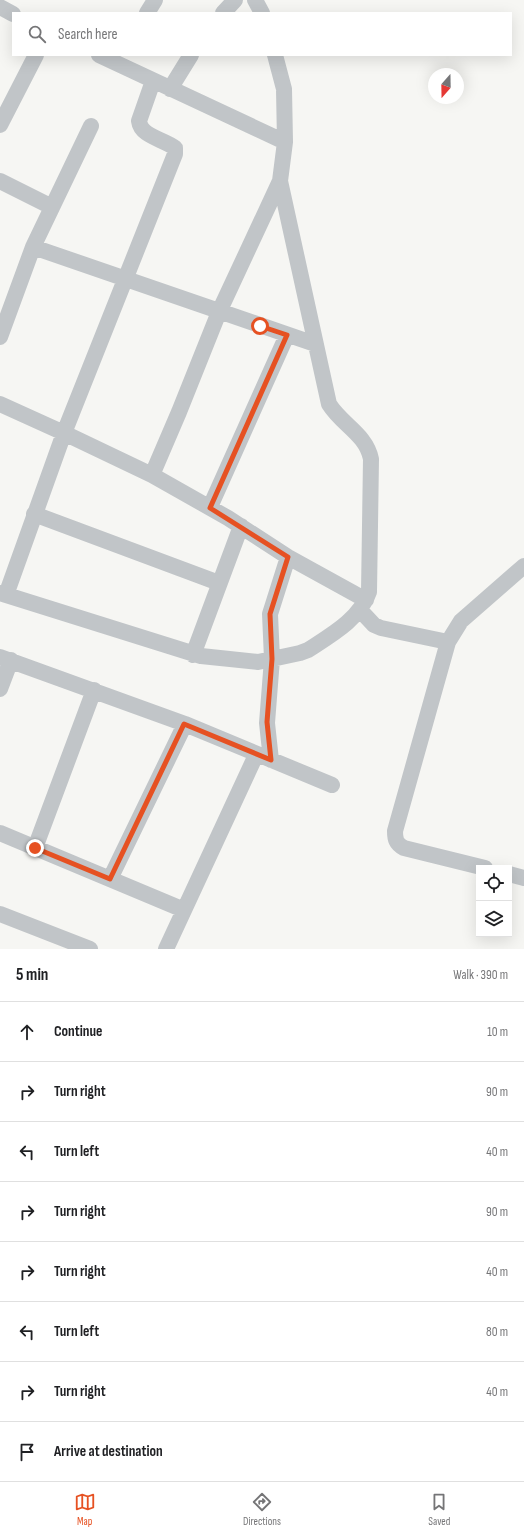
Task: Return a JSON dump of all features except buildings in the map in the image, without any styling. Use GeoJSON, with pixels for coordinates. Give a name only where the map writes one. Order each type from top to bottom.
{"type":"FeatureCollection","features":[{"type":"Feature","properties":{"kind":"street"},"geometry":{"type":"LineString","coordinates":[[147,12],[155,0]]}},
{"type":"Feature","properties":{"kind":"street"},"geometry":{"type":"LineString","coordinates":[[224,12],[235,0]]}},
{"type":"Feature","properties":{"kind":"street"},"geometry":{"type":"LineString","coordinates":[[255,0],[261,12]]}},
{"type":"Feature","properties":{"kind":"street"},"geometry":{"type":"LineString","coordinates":[[0,7],[12,13]]}},
{"type":"Feature","properties":{"kind":"street"},"geometry":{"type":"LineString","coordinates":[[0,125],[35,56]]}},
{"type":"Feature","properties":{"kind":"street"},"geometry":{"type":"LineString","coordinates":[[105,56],[116,58],[153,81],[285,142]]}},
{"type":"Feature","properties":{"kind":"street"},"geometry":{"type":"LineString","coordinates":[[170,89],[190,56]]}},
{"type":"Feature","properties":{"kind":"street"},"geometry":{"type":"LineString","coordinates":[[152,475],[219,312],[280,181],[285,142],[284,89],[275,56]]}},
{"type":"Feature","properties":{"kind":"street"},"geometry":{"type":"LineString","coordinates":[[153,81],[139,121],[139,126],[143,131],[171,144],[175,148],[175,154],[64,433],[3,594],[193,655],[252,662],[300,654],[308,650],[355,616],[363,605],[369,592],[372,459],[364,442],[334,412],[329,404],[280,181]]}},
{"type":"Feature","properties":{"kind":"street"},"geometry":{"type":"LineString","coordinates":[[0,337],[33,247],[91,126]]}},
{"type":"Feature","properties":{"kind":"street"},"geometry":{"type":"LineString","coordinates":[[0,181],[52,207]]}},
{"type":"Feature","properties":{"kind":"street"},"geometry":{"type":"LineString","coordinates":[[33,247],[315,344]]}},
{"type":"Feature","properties":{"kind":"street"},"geometry":{"type":"LineString","coordinates":[[210,508],[287,335]]}},
{"type":"Feature","properties":{"kind":"street"},"geometry":{"type":"LineString","coordinates":[[0,404],[152,475],[210,508],[363,605],[374,625],[381,628],[448,642]]}},
{"type":"Feature","properties":{"kind":"street"},"geometry":{"type":"LineString","coordinates":[[34,514],[219,583]]}},
{"type":"Feature","properties":{"kind":"street"},"geometry":{"type":"LineString","coordinates":[[193,655],[240,526]]}},
{"type":"Feature","properties":{"kind":"street"},"geometry":{"type":"LineString","coordinates":[[271,760],[267,722],[272,659],[270,614],[288,557]]}},
{"type":"Feature","properties":{"kind":"street"},"geometry":{"type":"LineString","coordinates":[[476,866],[404,848],[398,845],[395,839],[395,831],[448,642],[460,621],[524,566]]}},
{"type":"Feature","properties":{"kind":"street"},"geometry":{"type":"LineString","coordinates":[[0,689],[5,658],[184,724],[256,755],[332,785]]}},
{"type":"Feature","properties":{"kind":"street"},"geometry":{"type":"LineString","coordinates":[[35,848],[94,690]]}},
{"type":"Feature","properties":{"kind":"street"},"geometry":{"type":"LineString","coordinates":[[110,879],[184,724]]}},
{"type":"Feature","properties":{"kind":"street"},"geometry":{"type":"LineString","coordinates":[[166,949],[256,755]]}},
{"type":"Feature","properties":{"kind":"street"},"geometry":{"type":"LineString","coordinates":[[0,833],[184,910]]}},
{"type":"Feature","properties":{"kind":"street"},"geometry":{"type":"LineString","coordinates":[[512,875],[524,878]]}},
{"type":"Feature","properties":{"kind":"street"},"geometry":{"type":"LineString","coordinates":[[0,914],[90,949]]}},
{"type":"Feature","properties":{"kind":"route"},"geometry":{"type":"LineString","coordinates":[[35,848],[110,879],[184,724],[271,760],[267,722],[272,659],[269,623],[271,606],[288,557],[210,508],[287,335],[260,326]]}}]}
